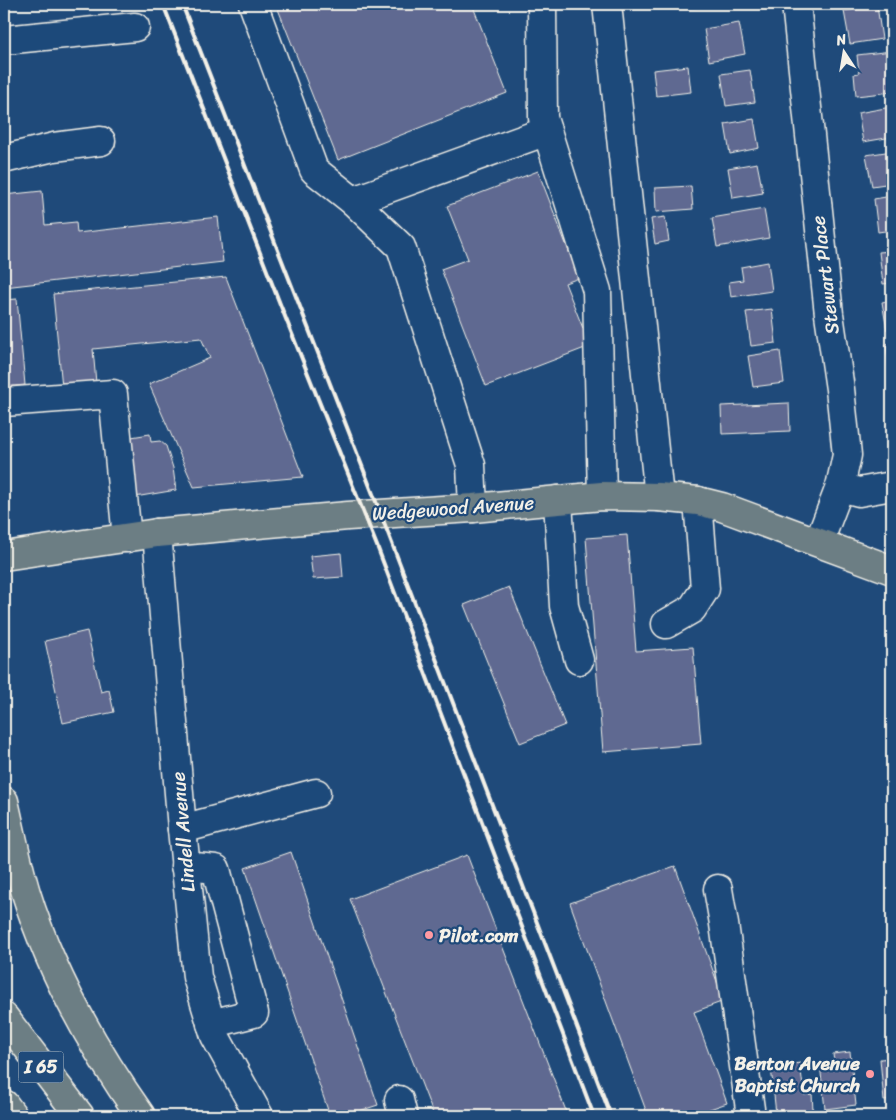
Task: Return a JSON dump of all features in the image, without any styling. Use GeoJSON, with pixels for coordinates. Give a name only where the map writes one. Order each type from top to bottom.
{"type":"FeatureCollection","features":[{"type":"Feature","properties":{"kind":"main road","name":"Wedgewood Avenue"},"geometry":{"type":"LineString","coordinates":[[4,556],[157,534],[338,517],[473,508],[602,496],[659,497],[698,501],[722,507],[892,570]]}},
{"type":"Feature","properties":{"kind":"main road"},"geometry":{"type":"LineString","coordinates":[[4,801],[24,886],[52,962],[73,1005],[104,1060],[141,1116]]}},
{"type":"Feature","properties":{"kind":"main road","name":"I 65"},"geometry":{"type":"LineString","coordinates":[[4,1016],[80,1116]]}},
{"type":"Feature","properties":{"kind":"main road","name":"I 65"},"geometry":{"type":"LineString","coordinates":[[4,1104],[14,1116]]}},
{"type":"Feature","properties":{"kind":"street"},"geometry":{"type":"LineString","coordinates":[[253,4],[314,170],[353,201],[402,247],[471,465],[473,508]]}},
{"type":"Feature","properties":{"kind":"street"},"geometry":{"type":"LineString","coordinates":[[542,4],[543,118],[597,291],[602,496]]}},
{"type":"Feature","properties":{"kind":"street"},"geometry":{"type":"LineString","coordinates":[[607,4],[659,497]]}},
{"type":"Feature","properties":{"kind":"street","name":"Stewart Place"},"geometry":{"type":"LineString","coordinates":[[796,4],[846,454],[840,487],[819,542]]}},
{"type":"Feature","properties":{"kind":"street"},"geometry":{"type":"LineString","coordinates":[[4,40],[135,27]]}},
{"type":"Feature","properties":{"kind":"street"},"geometry":{"type":"LineString","coordinates":[[353,201],[547,131]]}},
{"type":"Feature","properties":{"kind":"street"},"geometry":{"type":"LineString","coordinates":[[4,159],[54,147],[101,141]]}},
{"type":"Feature","properties":{"kind":"street"},"geometry":{"type":"LineString","coordinates":[[4,402],[113,394],[115,396],[127,538]]}},
{"type":"Feature","properties":{"kind":"street"},"geometry":{"type":"LineString","coordinates":[[840,487],[859,492],[892,486]]}},
{"type":"Feature","properties":{"kind":"street"},"geometry":{"type":"LineString","coordinates":[[558,500],[564,606],[579,660]]}},
{"type":"Feature","properties":{"kind":"street"},"geometry":{"type":"LineString","coordinates":[[666,624],[692,609],[705,590],[698,501]]}},
{"type":"Feature","properties":{"kind":"street","name":"Lindell Avenue"},"geometry":{"type":"LineString","coordinates":[[157,534],[182,828],[197,977],[215,1036],[259,1116]]}},
{"type":"Feature","properties":{"kind":"street"},"geometry":{"type":"LineString","coordinates":[[182,828],[316,792]]}},
{"type":"Feature","properties":{"kind":"street"},"geometry":{"type":"LineString","coordinates":[[186,866],[216,869],[254,1012],[211,1024]]}},
{"type":"Feature","properties":{"kind":"street"},"geometry":{"type":"LineString","coordinates":[[718,889],[751,1116]]}},
{"type":"Feature","properties":{"kind":"building"},"geometry":{"type":"Polygon","coordinates":[[[276,4],[472,4],[507,93],[338,160],[276,4]]]}},
{"type":"Feature","properties":{"kind":"building"},"geometry":{"type":"Polygon","coordinates":[[[685,4],[728,4],[686,9],[685,4]]]}},
{"type":"Feature","properties":{"kind":"building"},"geometry":{"type":"Polygon","coordinates":[[[877,6],[882,39],[850,44],[844,11],[877,6]]]}},
{"type":"Feature","properties":{"kind":"building"},"geometry":{"type":"Polygon","coordinates":[[[739,23],[745,54],[709,61],[704,29],[739,23]]]}},
{"type":"Feature","properties":{"kind":"building"},"geometry":{"type":"Polygon","coordinates":[[[892,51],[892,92],[856,96],[854,74],[859,73],[857,55],[892,51]]]}},
{"type":"Feature","properties":{"kind":"building"},"geometry":{"type":"Polygon","coordinates":[[[688,66],[691,92],[656,96],[653,70],[688,66]]]}},
{"type":"Feature","properties":{"kind":"building"},"geometry":{"type":"Polygon","coordinates":[[[750,70],[755,102],[726,106],[721,74],[750,70]]]}},
{"type":"Feature","properties":{"kind":"building"},"geometry":{"type":"Polygon","coordinates":[[[891,107],[892,137],[863,142],[858,113],[891,107]]]}},
{"type":"Feature","properties":{"kind":"building"},"geometry":{"type":"Polygon","coordinates":[[[754,119],[759,148],[730,154],[725,124],[754,119]]]}},
{"type":"Feature","properties":{"kind":"building"},"geometry":{"type":"Polygon","coordinates":[[[892,151],[892,183],[872,186],[866,155],[892,151]]]}},
{"type":"Feature","properties":{"kind":"building"},"geometry":{"type":"Polygon","coordinates":[[[757,163],[763,193],[733,198],[728,168],[757,163]]]}},
{"type":"Feature","properties":{"kind":"building"},"geometry":{"type":"Polygon","coordinates":[[[538,171],[579,278],[565,283],[590,346],[486,386],[441,269],[468,259],[447,206],[538,171]]]}},
{"type":"Feature","properties":{"kind":"building"},"geometry":{"type":"Polygon","coordinates":[[[691,186],[693,209],[656,212],[655,188],[691,186]]]}},
{"type":"Feature","properties":{"kind":"building"},"geometry":{"type":"Polygon","coordinates":[[[42,191],[45,225],[76,222],[77,233],[218,217],[223,262],[4,287],[4,195],[42,191]]]}},
{"type":"Feature","properties":{"kind":"building"},"geometry":{"type":"Polygon","coordinates":[[[892,196],[892,230],[878,232],[874,199],[892,196]]]}},
{"type":"Feature","properties":{"kind":"building"},"geometry":{"type":"Polygon","coordinates":[[[764,209],[769,238],[717,247],[712,218],[764,209]]]}},
{"type":"Feature","properties":{"kind":"building"},"geometry":{"type":"Polygon","coordinates":[[[665,217],[669,241],[655,244],[651,219],[665,217]]]}},
{"type":"Feature","properties":{"kind":"building"},"geometry":{"type":"Polygon","coordinates":[[[892,251],[892,283],[883,284],[879,252],[892,251]]]}},
{"type":"Feature","properties":{"kind":"building"},"geometry":{"type":"Polygon","coordinates":[[[768,262],[772,291],[731,297],[729,282],[743,280],[741,267],[768,262]]]}},
{"type":"Feature","properties":{"kind":"building"},"geometry":{"type":"Polygon","coordinates":[[[226,277],[303,477],[194,487],[149,384],[210,358],[201,338],[93,349],[96,383],[62,387],[53,294],[226,277]]]}},
{"type":"Feature","properties":{"kind":"building"},"geometry":{"type":"Polygon","coordinates":[[[17,299],[25,385],[4,387],[4,300],[17,299]]]}},
{"type":"Feature","properties":{"kind":"building"},"geometry":{"type":"Polygon","coordinates":[[[892,300],[892,329],[887,330],[882,302],[892,300]]]}},
{"type":"Feature","properties":{"kind":"building"},"geometry":{"type":"Polygon","coordinates":[[[772,309],[776,343],[751,346],[746,312],[772,309]]]}},
{"type":"Feature","properties":{"kind":"building"},"geometry":{"type":"Polygon","coordinates":[[[892,343],[892,373],[889,373],[886,344],[892,343]]]}},
{"type":"Feature","properties":{"kind":"building"},"geometry":{"type":"Polygon","coordinates":[[[780,351],[784,383],[753,387],[748,356],[780,351]]]}},
{"type":"Feature","properties":{"kind":"building"},"geometry":{"type":"Polygon","coordinates":[[[789,403],[790,431],[722,434],[721,406],[789,403]]]}},
{"type":"Feature","properties":{"kind":"building"},"geometry":{"type":"Polygon","coordinates":[[[150,434],[151,442],[160,441],[166,446],[173,468],[176,490],[135,497],[125,438],[150,434]]]}},
{"type":"Feature","properties":{"kind":"building"},"geometry":{"type":"Polygon","coordinates":[[[627,535],[636,651],[693,647],[701,744],[603,752],[586,538],[627,535]]]}},
{"type":"Feature","properties":{"kind":"building"},"geometry":{"type":"Polygon","coordinates":[[[341,553],[343,577],[313,579],[310,556],[341,553]]]}},
{"type":"Feature","properties":{"kind":"building"},"geometry":{"type":"Polygon","coordinates":[[[509,587],[565,725],[520,743],[464,605],[509,587]]]}},
{"type":"Feature","properties":{"kind":"building"},"geometry":{"type":"Polygon","coordinates":[[[87,631],[101,692],[109,690],[114,712],[63,723],[45,641],[87,631]]]}},
{"type":"Feature","properties":{"kind":"building"},"geometry":{"type":"Polygon","coordinates":[[[291,852],[378,1105],[344,1116],[330,1116],[245,868],[291,852]]]}},
{"type":"Feature","properties":{"kind":"building"},"geometry":{"type":"Polygon","coordinates":[[[467,855],[568,1116],[434,1116],[350,899],[467,855]]]}},
{"type":"Feature","properties":{"kind":"building"},"geometry":{"type":"Polygon","coordinates":[[[675,866],[724,1001],[694,1012],[727,1103],[690,1116],[648,1116],[570,903],[675,866]]]}},
{"type":"Feature","properties":{"kind":"building"},"geometry":{"type":"Polygon","coordinates":[[[850,1052],[856,1105],[825,1109],[820,1064],[834,1062],[833,1054],[850,1052]]]}},
{"type":"Feature","properties":{"kind":"building"},"geometry":{"type":"Polygon","coordinates":[[[892,1058],[892,1100],[884,1101],[880,1059],[892,1058]]]}},
{"type":"Feature","properties":{"kind":"building"},"geometry":{"type":"Polygon","coordinates":[[[800,1063],[804,1095],[812,1094],[813,1110],[776,1114],[771,1067],[800,1063]]]}},
{"type":"Feature","properties":{"kind":"railway"},"geometry":{"type":"LineString","coordinates":[[163,4],[377,546],[594,1116]]}},
{"type":"Feature","properties":{"kind":"railway"},"geometry":{"type":"LineString","coordinates":[[182,4],[380,512],[611,1116]]}},
{"type":"Feature","properties":{"kind":"place","name":"Pilot.com"},"geometry":{"type":"Point","coordinates":[429,935]}},
{"type":"Feature","properties":{"kind":"place","name":"Benton Avenue Baptist Church"},"geometry":{"type":"Point","coordinates":[870,1074]}}]}
